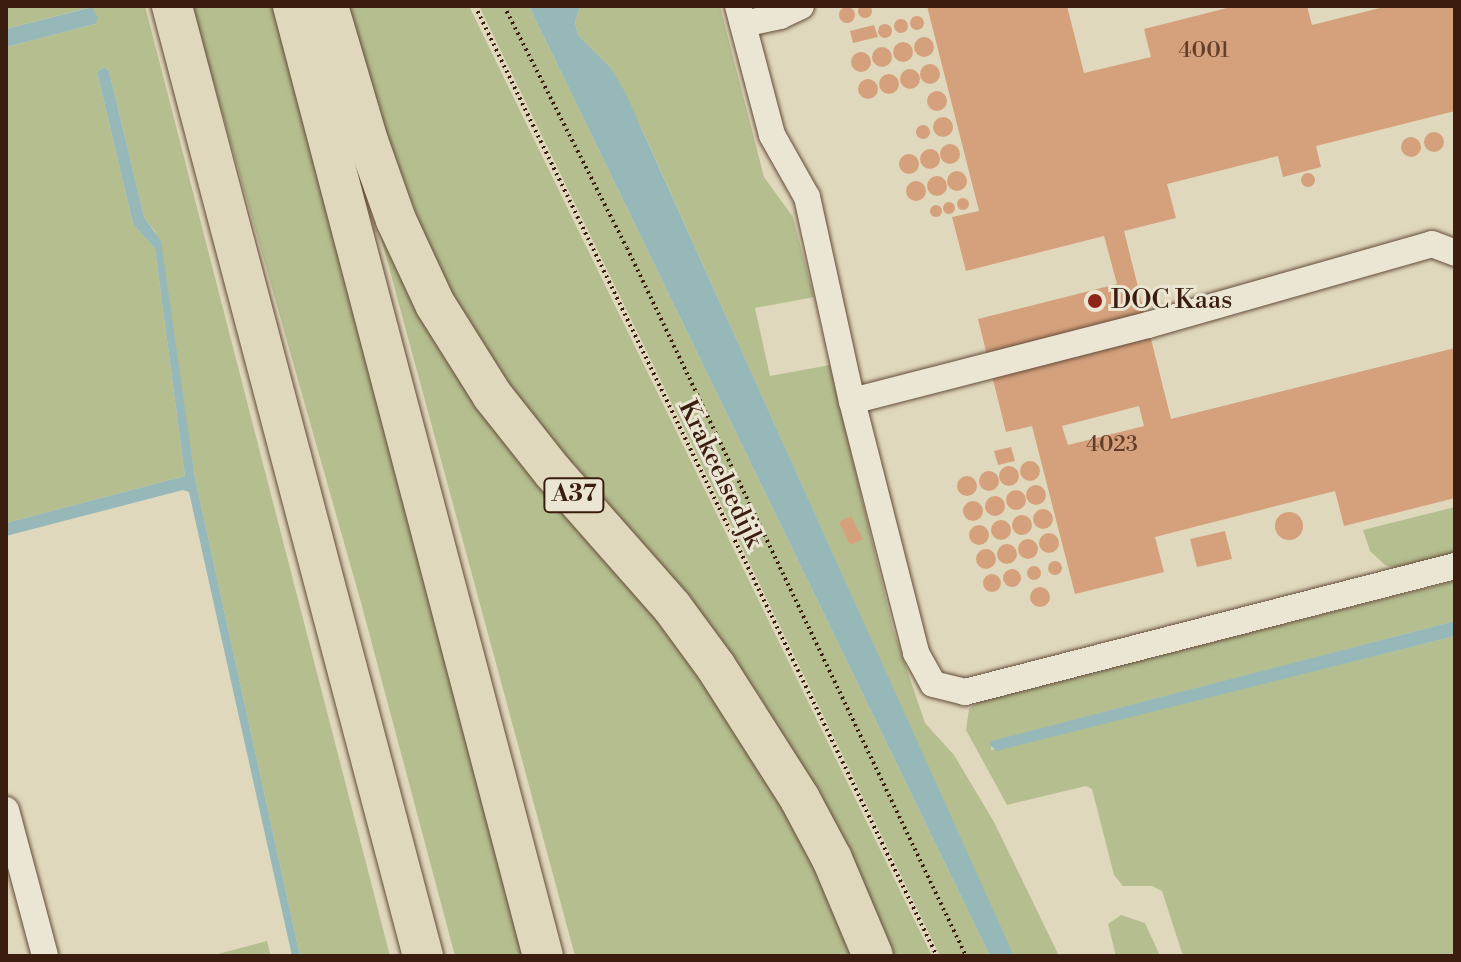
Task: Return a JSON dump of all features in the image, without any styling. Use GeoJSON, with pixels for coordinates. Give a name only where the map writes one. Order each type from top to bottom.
{"type":"FeatureCollection","features":[{"type":"Feature","properties":{"kind":"highway"},"geometry":{"type":"LineString","coordinates":[[172,6],[423,956]]}},
{"type":"Feature","properties":{"kind":"highway"},"geometry":{"type":"LineString","coordinates":[[293,6],[543,956]]}},
{"type":"Feature","properties":{"kind":"highway","name":"A37"},"geometry":{"type":"LineString","coordinates":[[328,6],[368,141],[396,220],[435,304],[492,395],[553,472],[672,607],[724,679],[800,799],[832,859],[873,956]]}},
{"type":"Feature","properties":{"kind":"lane"},"geometry":{"type":"LineString","coordinates":[[801,6],[780,16],[740,15],[772,135],[807,197],[852,401],[916,653],[933,684],[965,692],[1455,566]]}},
{"type":"Feature","properties":{"kind":"lane"},"geometry":{"type":"LineString","coordinates":[[852,401],[1148,325],[1432,244],[1455,253]]}},
{"type":"Feature","properties":{"kind":"lane"},"geometry":{"type":"LineString","coordinates":[[6,810],[45,956]]}},
{"type":"Feature","properties":{"kind":"path","name":"Krakeelsedijk"},"geometry":{"type":"LineString","coordinates":[[475,6],[937,956]]}},
{"type":"Feature","properties":{"kind":"path"},"geometry":{"type":"LineString","coordinates":[[504,6],[627,248],[966,956]]}},
{"type":"Feature","properties":{"kind":"green space"},"geometry":{"type":"Polygon","coordinates":[[[6,6],[145,6],[390,956],[300,956],[195,478],[156,233],[144,217],[109,71],[105,67],[97,72],[133,224],[155,249],[185,476],[6,523],[6,47],[95,24],[91,7],[6,29],[6,6]]]}},
{"type":"Feature","properties":{"kind":"green space"},"geometry":{"type":"Polygon","coordinates":[[[192,6],[273,6],[525,956],[455,956],[360,599],[192,6]]]}},
{"type":"Feature","properties":{"kind":"green space"},"geometry":{"type":"Polygon","coordinates":[[[348,6],[469,6],[932,956],[892,956],[826,809],[758,694],[658,562],[541,428],[495,367],[445,283],[426,241],[384,126],[348,6]]]}},
{"type":"Feature","properties":{"kind":"green space"},"geometry":{"type":"Polygon","coordinates":[[[479,6],[529,6],[990,956],[940,956],[479,6]]]}},
{"type":"Feature","properties":{"kind":"green space"},"geometry":{"type":"Polygon","coordinates":[[[580,6],[720,6],[764,177],[793,217],[814,297],[755,308],[770,376],[830,365],[893,629],[925,723],[954,755],[994,822],[1059,956],[1014,956],[642,129],[611,68],[578,35],[575,22],[580,6]]]}},
{"type":"Feature","properties":{"kind":"green space"},"geometry":{"type":"Polygon","coordinates":[[[363,171],[391,233],[729,703],[863,956],[575,956],[363,171]]]}},
{"type":"Feature","properties":{"kind":"green space"},"geometry":{"type":"Polygon","coordinates":[[[1455,507],[1455,556],[1396,568],[1385,565],[1370,551],[1363,530],[1455,507]]]}},
{"type":"Feature","properties":{"kind":"green space"},"geometry":{"type":"Polygon","coordinates":[[[1455,581],[1455,621],[992,741],[991,750],[1455,636],[1455,956],[1183,956],[1162,891],[1152,886],[1123,886],[1114,875],[1092,789],[1086,786],[1007,805],[966,730],[969,709],[981,700],[1455,581]]]}},
{"type":"Feature","properties":{"kind":"green space"},"geometry":{"type":"Polygon","coordinates":[[[1121,915],[1145,923],[1160,956],[1116,956],[1108,924],[1121,915]]]}},
{"type":"Feature","properties":{"kind":"green space"},"geometry":{"type":"Polygon","coordinates":[[[267,941],[271,956],[210,956],[267,941]]]}},
{"type":"Feature","properties":{"kind":"water"},"geometry":{"type":"Polygon","coordinates":[[[529,6],[580,6],[575,22],[578,35],[611,68],[626,94],[1014,956],[990,956],[529,6]]]}},
{"type":"Feature","properties":{"kind":"water"},"geometry":{"type":"Polygon","coordinates":[[[92,7],[98,18],[95,24],[6,47],[6,29],[92,7]]]}},
{"type":"Feature","properties":{"kind":"water"},"geometry":{"type":"Polygon","coordinates":[[[105,67],[109,71],[144,217],[161,241],[195,478],[300,956],[292,956],[189,492],[183,490],[6,536],[6,523],[185,476],[155,249],[133,224],[97,72],[105,67]]]}},
{"type":"Feature","properties":{"kind":"water"},"geometry":{"type":"Polygon","coordinates":[[[1455,621],[1455,636],[996,751],[990,745],[991,741],[1455,621]]]}},
{"type":"Feature","properties":{"kind":"building"},"geometry":{"type":"Polygon","coordinates":[[[865,4],[872,11],[865,18],[858,11],[865,4]]]}},
{"type":"Feature","properties":{"kind":"building","name":"DOC Kaas"},"geometry":{"type":"Polygon","coordinates":[[[927,6],[1067,6],[1084,73],[1151,57],[1144,29],[1235,6],[1307,6],[1312,25],[1388,6],[1455,6],[1455,111],[1316,146],[1321,167],[1283,177],[1278,156],[1167,184],[1176,218],[1124,231],[1171,419],[1455,348],[1455,498],[1344,526],[1335,491],[1155,537],[1164,572],[1075,594],[1032,426],[1006,432],[978,319],[1117,284],[1104,236],[966,271],[952,217],[979,211],[927,6]],[[1139,406],[1062,426],[1068,445],[1144,426],[1139,406]]]}},
{"type":"Feature","properties":{"kind":"building"},"geometry":{"type":"Polygon","coordinates":[[[847,7],[855,15],[847,23],[839,15],[847,7]]]}},
{"type":"Feature","properties":{"kind":"building"},"geometry":{"type":"Polygon","coordinates":[[[917,16],[924,23],[917,30],[910,23],[917,16]]]}},
{"type":"Feature","properties":{"kind":"building"},"geometry":{"type":"Polygon","coordinates":[[[901,19],[908,26],[901,33],[894,26],[901,19]]]}},
{"type":"Feature","properties":{"kind":"building"},"geometry":{"type":"Polygon","coordinates":[[[885,24],[892,31],[885,38],[878,31],[885,24]]]}},
{"type":"Feature","properties":{"kind":"building"},"geometry":{"type":"Polygon","coordinates":[[[874,25],[878,37],[853,43],[850,31],[874,25]]]}},
{"type":"Feature","properties":{"kind":"building"},"geometry":{"type":"Polygon","coordinates":[[[924,37],[931,40],[934,47],[931,54],[924,57],[917,54],[914,47],[917,40],[924,37]]]}},
{"type":"Feature","properties":{"kind":"building"},"geometry":{"type":"Polygon","coordinates":[[[903,42],[910,45],[913,52],[910,59],[903,62],[896,59],[893,52],[896,45],[903,42]]]}},
{"type":"Feature","properties":{"kind":"building"},"geometry":{"type":"Polygon","coordinates":[[[882,47],[889,50],[892,57],[889,64],[882,67],[875,64],[872,57],[875,50],[882,47]]]}},
{"type":"Feature","properties":{"kind":"building"},"geometry":{"type":"Polygon","coordinates":[[[861,52],[868,55],[871,62],[868,69],[861,72],[854,69],[851,62],[854,55],[861,52]]]}},
{"type":"Feature","properties":{"kind":"building"},"geometry":{"type":"Polygon","coordinates":[[[930,64],[937,67],[940,74],[937,81],[930,84],[923,81],[920,74],[923,67],[930,64]]]}},
{"type":"Feature","properties":{"kind":"building"},"geometry":{"type":"Polygon","coordinates":[[[910,69],[917,72],[920,79],[917,86],[910,89],[903,86],[900,79],[903,72],[910,69]]]}},
{"type":"Feature","properties":{"kind":"building"},"geometry":{"type":"Polygon","coordinates":[[[889,74],[896,77],[899,84],[896,91],[889,94],[882,91],[879,84],[882,77],[889,74]]]}},
{"type":"Feature","properties":{"kind":"building"},"geometry":{"type":"Polygon","coordinates":[[[868,79],[875,82],[878,89],[875,96],[868,99],[861,96],[858,89],[861,82],[868,79]]]}},
{"type":"Feature","properties":{"kind":"building"},"geometry":{"type":"Polygon","coordinates":[[[937,91],[944,94],[947,101],[944,108],[937,111],[930,108],[927,101],[930,94],[937,91]]]}},
{"type":"Feature","properties":{"kind":"building"},"geometry":{"type":"Polygon","coordinates":[[[943,117],[950,120],[953,127],[950,134],[943,137],[936,134],[933,127],[936,120],[943,117]]]}},
{"type":"Feature","properties":{"kind":"building"},"geometry":{"type":"Polygon","coordinates":[[[923,125],[930,132],[923,139],[916,132],[923,125]]]}},
{"type":"Feature","properties":{"kind":"building"},"geometry":{"type":"Polygon","coordinates":[[[1434,132],[1441,135],[1444,142],[1441,149],[1434,152],[1427,149],[1424,142],[1427,135],[1434,132]]]}},
{"type":"Feature","properties":{"kind":"building"},"geometry":{"type":"Polygon","coordinates":[[[1411,137],[1418,140],[1421,147],[1418,154],[1411,157],[1404,154],[1401,147],[1404,140],[1411,137]]]}},
{"type":"Feature","properties":{"kind":"building"},"geometry":{"type":"Polygon","coordinates":[[[950,144],[957,147],[960,154],[957,161],[950,164],[943,161],[940,154],[943,147],[950,144]]]}},
{"type":"Feature","properties":{"kind":"building"},"geometry":{"type":"Polygon","coordinates":[[[930,149],[937,152],[940,159],[937,166],[930,169],[923,166],[920,159],[923,152],[930,149]]]}},
{"type":"Feature","properties":{"kind":"building"},"geometry":{"type":"Polygon","coordinates":[[[909,154],[916,157],[919,164],[916,171],[909,174],[902,171],[899,164],[902,157],[909,154]]]}},
{"type":"Feature","properties":{"kind":"building"},"geometry":{"type":"Polygon","coordinates":[[[957,171],[964,174],[967,181],[964,188],[957,191],[950,188],[947,181],[950,174],[957,171]]]}},
{"type":"Feature","properties":{"kind":"building"},"geometry":{"type":"Polygon","coordinates":[[[1308,173],[1315,180],[1308,187],[1301,180],[1308,173]]]}},
{"type":"Feature","properties":{"kind":"building"},"geometry":{"type":"Polygon","coordinates":[[[937,176],[944,179],[947,186],[944,193],[937,196],[930,193],[927,186],[930,179],[937,176]]]}},
{"type":"Feature","properties":{"kind":"building"},"geometry":{"type":"Polygon","coordinates":[[[916,181],[923,184],[926,191],[923,198],[916,201],[909,198],[906,191],[909,184],[916,181]]]}},
{"type":"Feature","properties":{"kind":"building"},"geometry":{"type":"Polygon","coordinates":[[[963,198],[969,204],[963,210],[957,204],[963,198]]]}},
{"type":"Feature","properties":{"kind":"building"},"geometry":{"type":"Polygon","coordinates":[[[949,202],[955,208],[949,214],[943,208],[949,202]]]}},
{"type":"Feature","properties":{"kind":"building"},"geometry":{"type":"Polygon","coordinates":[[[936,205],[942,211],[936,217],[930,211],[936,205]]]}},
{"type":"Feature","properties":{"kind":"building"},"geometry":{"type":"Polygon","coordinates":[[[1011,447],[1015,461],[998,465],[994,451],[1011,447]]]}},
{"type":"Feature","properties":{"kind":"building"},"geometry":{"type":"Polygon","coordinates":[[[1030,461],[1037,464],[1040,471],[1037,478],[1030,481],[1023,478],[1020,471],[1023,464],[1030,461]]]}},
{"type":"Feature","properties":{"kind":"building"},"geometry":{"type":"Polygon","coordinates":[[[1009,466],[1016,469],[1019,476],[1016,483],[1009,486],[1002,483],[999,476],[1002,469],[1009,466]]]}},
{"type":"Feature","properties":{"kind":"building"},"geometry":{"type":"Polygon","coordinates":[[[989,471],[996,474],[999,481],[996,488],[989,491],[982,488],[979,481],[982,474],[989,471]]]}},
{"type":"Feature","properties":{"kind":"building"},"geometry":{"type":"Polygon","coordinates":[[[967,476],[974,479],[977,486],[974,493],[967,496],[960,493],[957,486],[960,479],[967,476]]]}},
{"type":"Feature","properties":{"kind":"building"},"geometry":{"type":"Polygon","coordinates":[[[1036,485],[1043,488],[1046,495],[1043,502],[1036,505],[1029,502],[1026,495],[1029,488],[1036,485]]]}},
{"type":"Feature","properties":{"kind":"building"},"geometry":{"type":"Polygon","coordinates":[[[1016,490],[1023,493],[1026,500],[1023,507],[1016,510],[1009,507],[1006,500],[1009,493],[1016,490]]]}},
{"type":"Feature","properties":{"kind":"building"},"geometry":{"type":"Polygon","coordinates":[[[995,496],[1002,499],[1005,506],[1002,513],[995,516],[988,513],[985,506],[988,499],[995,496]]]}},
{"type":"Feature","properties":{"kind":"building"},"geometry":{"type":"Polygon","coordinates":[[[973,501],[980,504],[983,511],[980,518],[973,521],[966,518],[963,511],[966,504],[973,501]]]}},
{"type":"Feature","properties":{"kind":"building"},"geometry":{"type":"Polygon","coordinates":[[[1043,509],[1050,512],[1053,519],[1050,526],[1043,529],[1036,526],[1033,519],[1036,512],[1043,509]]]}},
{"type":"Feature","properties":{"kind":"building"},"geometry":{"type":"Polygon","coordinates":[[[1289,512],[1299,516],[1303,526],[1299,536],[1289,540],[1279,536],[1275,526],[1279,516],[1289,512]]]}},
{"type":"Feature","properties":{"kind":"building"},"geometry":{"type":"Polygon","coordinates":[[[1022,515],[1029,518],[1032,525],[1029,532],[1022,535],[1015,532],[1012,525],[1015,518],[1022,515]]]}},
{"type":"Feature","properties":{"kind":"building"},"geometry":{"type":"Polygon","coordinates":[[[851,516],[863,539],[850,545],[839,522],[851,516]]]}},
{"type":"Feature","properties":{"kind":"building"},"geometry":{"type":"Polygon","coordinates":[[[1001,520],[1008,523],[1011,530],[1008,537],[1001,540],[994,537],[991,530],[994,523],[1001,520]]]}},
{"type":"Feature","properties":{"kind":"building"},"geometry":{"type":"Polygon","coordinates":[[[979,525],[986,528],[989,535],[986,542],[979,545],[972,542],[969,535],[972,528],[979,525]]]}},
{"type":"Feature","properties":{"kind":"building"},"geometry":{"type":"Polygon","coordinates":[[[1225,531],[1232,559],[1197,567],[1190,539],[1225,531]]]}},
{"type":"Feature","properties":{"kind":"building"},"geometry":{"type":"Polygon","coordinates":[[[1049,533],[1056,536],[1059,543],[1056,550],[1049,553],[1042,550],[1039,543],[1042,536],[1049,533]]]}},
{"type":"Feature","properties":{"kind":"building"},"geometry":{"type":"Polygon","coordinates":[[[1028,539],[1035,542],[1038,549],[1035,556],[1028,559],[1021,556],[1018,549],[1021,542],[1028,539]]]}},
{"type":"Feature","properties":{"kind":"building"},"geometry":{"type":"Polygon","coordinates":[[[1007,544],[1014,547],[1017,554],[1014,561],[1007,564],[1000,561],[997,554],[1000,547],[1007,544]]]}},
{"type":"Feature","properties":{"kind":"building"},"geometry":{"type":"Polygon","coordinates":[[[986,549],[993,552],[996,559],[993,566],[986,569],[979,566],[976,559],[979,552],[986,549]]]}},
{"type":"Feature","properties":{"kind":"building"},"geometry":{"type":"Polygon","coordinates":[[[1055,561],[1062,568],[1055,575],[1048,568],[1055,561]]]}},
{"type":"Feature","properties":{"kind":"building"},"geometry":{"type":"Polygon","coordinates":[[[1034,566],[1041,573],[1034,580],[1027,573],[1034,566]]]}},
{"type":"Feature","properties":{"kind":"building"},"geometry":{"type":"Polygon","coordinates":[[[1012,569],[1021,578],[1012,587],[1003,578],[1012,569]]]}},
{"type":"Feature","properties":{"kind":"building"},"geometry":{"type":"Polygon","coordinates":[[[992,574],[1001,583],[992,592],[983,583],[992,574]]]}},
{"type":"Feature","properties":{"kind":"building"},"geometry":{"type":"Polygon","coordinates":[[[1040,587],[1047,590],[1050,597],[1047,604],[1040,607],[1033,604],[1030,597],[1033,590],[1040,587]]]}},
{"type":"Feature","properties":{"kind":"place","name":"DOC Kaas"},"geometry":{"type":"Point","coordinates":[1095,301]}}]}
